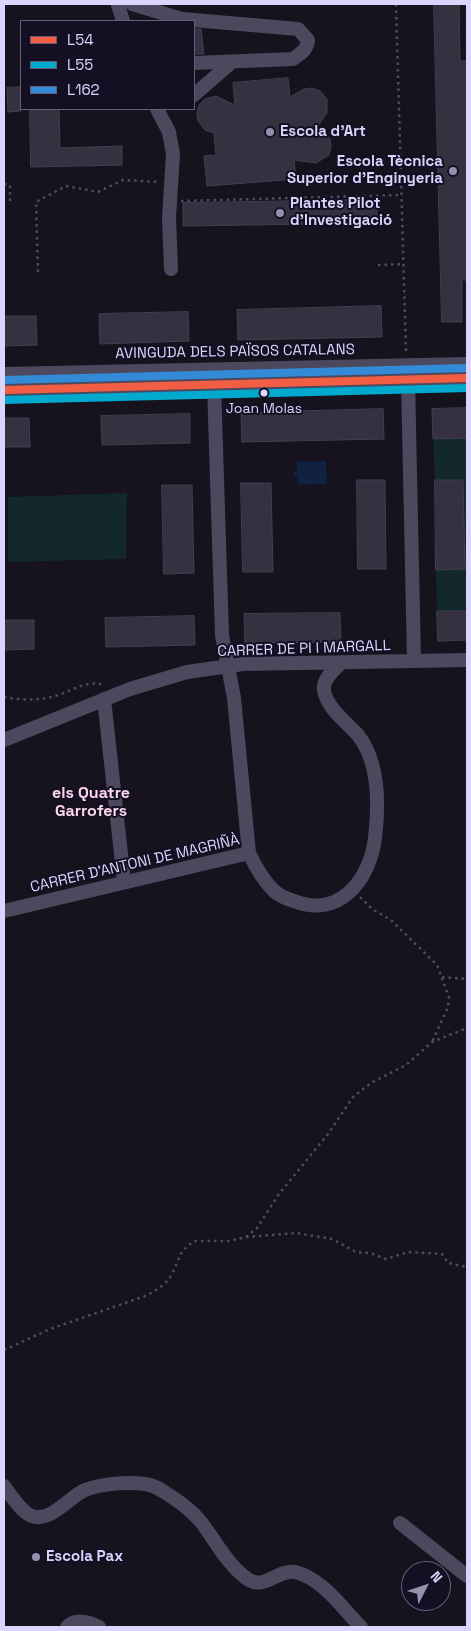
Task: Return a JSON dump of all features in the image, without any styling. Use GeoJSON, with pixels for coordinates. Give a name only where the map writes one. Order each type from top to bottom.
{"type":"FeatureCollection","features":[{"type":"Feature","properties":{"kind":"street"},"geometry":{"type":"LineString","coordinates":[[123,20],[122,4],[182,19],[194,20]]}},
{"type":"Feature","properties":{"kind":"street"},"geometry":{"type":"LineString","coordinates":[[195,20],[298,29],[308,40],[302,53],[293,59],[195,63]]}},
{"type":"Feature","properties":{"kind":"street"},"geometry":{"type":"LineString","coordinates":[[195,94],[232,62]]}},
{"type":"Feature","properties":{"kind":"street"},"geometry":{"type":"LineString","coordinates":[[158,110],[169,132],[174,154],[170,201],[171,269]]}},
{"type":"Feature","properties":{"kind":"street","name":"AVINGUDA DELS PAÏSOS CATALANS"},"geometry":{"type":"LineString","coordinates":[[4,374],[467,364]]}},
{"type":"Feature","properties":{"kind":"street","name":"AVINGUDA DELS PAÏSOS CATALANS"},"geometry":{"type":"LineString","coordinates":[[4,390],[467,378]]}},
{"type":"Feature","properties":{"kind":"street"},"geometry":{"type":"LineString","coordinates":[[408,379],[414,661]]}},
{"type":"Feature","properties":{"kind":"street"},"geometry":{"type":"LineString","coordinates":[[214,384],[222,635],[226,665],[234,698],[249,853]]}},
{"type":"Feature","properties":{"kind":"street","name":"CARRER DE PI I MARGALL"},"geometry":{"type":"LineString","coordinates":[[4,740],[104,698],[160,679],[226,665],[467,660]]}},
{"type":"Feature","properties":{"kind":"street","name":"CARRER D'ANTONI DE MAGRIÑÀ"},"geometry":{"type":"LineString","coordinates":[[4,911],[124,881],[249,853],[256,869],[275,892],[299,904],[313,906],[327,905],[341,900],[353,888],[372,854],[375,839],[377,796],[374,775],[367,752],[359,738],[328,701],[324,689],[326,681],[342,662]]}},
{"type":"Feature","properties":{"kind":"street"},"geometry":{"type":"LineString","coordinates":[[104,698],[124,881]]}},
{"type":"Feature","properties":{"kind":"street"},"geometry":{"type":"LineString","coordinates":[[4,1486],[25,1511],[32,1516],[39,1517],[48,1515],[83,1491],[101,1485],[146,1484],[156,1487],[175,1499],[200,1520],[233,1566],[246,1578],[252,1582],[262,1583],[284,1572],[308,1576],[361,1627]]}},
{"type":"Feature","properties":{"kind":"street"},"geometry":{"type":"LineString","coordinates":[[400,1523],[467,1576]]}},
{"type":"Feature","properties":{"kind":"street"},"geometry":{"type":"LineString","coordinates":[[66,1627],[70,1624],[87,1622],[100,1627]]}},
{"type":"Feature","properties":{"kind":"path"},"geometry":{"type":"LineString","coordinates":[[396,4],[407,365]]}},
{"type":"Feature","properties":{"kind":"path"},"geometry":{"type":"LineString","coordinates":[[38,272],[36,202],[66,186],[98,192],[123,180],[171,182]]}},
{"type":"Feature","properties":{"kind":"path"},"geometry":{"type":"LineString","coordinates":[[4,184],[10,185],[10,202]]}},
{"type":"Feature","properties":{"kind":"path"},"geometry":{"type":"LineString","coordinates":[[170,201],[402,195]]}},
{"type":"Feature","properties":{"kind":"path"},"geometry":{"type":"LineString","coordinates":[[378,265],[404,264]]}},
{"type":"Feature","properties":{"kind":"path"},"geometry":{"type":"LineString","coordinates":[[4,696],[30,699],[54,696],[91,682],[100,684]]}},
{"type":"Feature","properties":{"kind":"path"},"geometry":{"type":"LineString","coordinates":[[353,888],[372,910],[391,920],[427,953],[437,965],[449,997],[448,1006],[432,1042]]}},
{"type":"Feature","properties":{"kind":"path"},"geometry":{"type":"LineString","coordinates":[[442,977],[467,979]]}},
{"type":"Feature","properties":{"kind":"path"},"geometry":{"type":"LineString","coordinates":[[246,1236],[257,1228],[280,1194],[328,1134],[353,1097],[371,1084],[406,1065],[432,1042],[467,1028]]}},
{"type":"Feature","properties":{"kind":"path"},"geometry":{"type":"LineString","coordinates":[[4,1350],[50,1329],[148,1295],[162,1286],[172,1275],[180,1252],[194,1241],[229,1241],[246,1236],[296,1233],[332,1239],[356,1252],[370,1253],[386,1259],[408,1252],[442,1254],[448,1263],[467,1267]]}},
{"type":"Feature","properties":{"kind":"green space"},"geometry":{"type":"Polygon","coordinates":[[[467,438],[467,611],[437,611],[436,570],[465,569],[463,480],[435,480],[433,439],[467,438]]]}},
{"type":"Feature","properties":{"kind":"green space"},"geometry":{"type":"Polygon","coordinates":[[[127,493],[126,559],[8,562],[8,497],[127,493]]]}},
{"type":"Feature","properties":{"kind":"water"},"geometry":{"type":"Polygon","coordinates":[[[326,461],[327,484],[298,485],[297,477],[294,477],[294,472],[297,472],[297,462],[326,461]]]}},
{"type":"Feature","properties":{"kind":"building","name":"Escola Tècnica Superior d'Enginyeria"},"geometry":{"type":"Polygon","coordinates":[[[434,4],[459,4],[460,61],[467,61],[467,280],[462,280],[462,322],[442,322],[434,4]]]}},
{"type":"Feature","properties":{"kind":"building"},"geometry":{"type":"Polygon","coordinates":[[[195,29],[201,29],[204,54],[195,54],[195,29]]]}},
{"type":"Feature","properties":{"kind":"building","name":"Escola d'Art"},"geometry":{"type":"Polygon","coordinates":[[[288,78],[290,97],[304,89],[312,88],[320,91],[327,99],[327,113],[318,126],[330,139],[329,155],[316,163],[294,160],[296,179],[207,186],[204,156],[216,155],[214,133],[205,130],[198,121],[197,112],[199,105],[205,99],[216,96],[235,105],[233,83],[288,78]]]}},
{"type":"Feature","properties":{"kind":"building"},"geometry":{"type":"Polygon","coordinates":[[[20,87],[21,111],[8,112],[7,88],[20,87]]]}},
{"type":"Feature","properties":{"kind":"building"},"geometry":{"type":"Polygon","coordinates":[[[30,110],[59,110],[60,148],[122,146],[122,165],[31,167],[30,110]]]}},
{"type":"Feature","properties":{"kind":"building","name":"Plantes Pilot d'Investigació"},"geometry":{"type":"Polygon","coordinates":[[[377,200],[377,223],[183,226],[183,203],[377,200]]]}},
{"type":"Feature","properties":{"kind":"building"},"geometry":{"type":"Polygon","coordinates":[[[381,306],[382,337],[238,340],[237,310],[381,306]]]}},
{"type":"Feature","properties":{"kind":"building"},"geometry":{"type":"Polygon","coordinates":[[[188,312],[189,341],[100,344],[99,314],[188,312]]]}},
{"type":"Feature","properties":{"kind":"building"},"geometry":{"type":"Polygon","coordinates":[[[4,316],[36,316],[37,345],[4,346],[4,316]]]}},
{"type":"Feature","properties":{"kind":"building"},"geometry":{"type":"Polygon","coordinates":[[[467,408],[467,438],[433,439],[432,409],[467,408]]]}},
{"type":"Feature","properties":{"kind":"building"},"geometry":{"type":"Polygon","coordinates":[[[383,409],[384,439],[242,442],[241,413],[383,409]]]}},
{"type":"Feature","properties":{"kind":"building"},"geometry":{"type":"Polygon","coordinates":[[[190,414],[190,443],[102,445],[101,416],[190,414]]]}},
{"type":"Feature","properties":{"kind":"building"},"geometry":{"type":"Polygon","coordinates":[[[4,418],[29,418],[30,447],[4,447],[4,418]]]}},
{"type":"Feature","properties":{"kind":"building"},"geometry":{"type":"Polygon","coordinates":[[[357,480],[385,480],[386,569],[358,569],[357,480]]]}},
{"type":"Feature","properties":{"kind":"building"},"geometry":{"type":"Polygon","coordinates":[[[435,480],[463,480],[465,569],[436,570],[435,480]]]}},
{"type":"Feature","properties":{"kind":"building"},"geometry":{"type":"Polygon","coordinates":[[[241,483],[271,483],[273,572],[243,572],[241,483]]]}},
{"type":"Feature","properties":{"kind":"building"},"geometry":{"type":"Polygon","coordinates":[[[162,485],[192,485],[194,573],[164,574],[162,485]]]}},
{"type":"Feature","properties":{"kind":"building"},"geometry":{"type":"Polygon","coordinates":[[[437,611],[467,611],[467,640],[438,641],[437,611]]]}},
{"type":"Feature","properties":{"kind":"building"},"geometry":{"type":"Polygon","coordinates":[[[340,613],[341,642],[245,643],[244,614],[340,613]]]}},
{"type":"Feature","properties":{"kind":"building"},"geometry":{"type":"Polygon","coordinates":[[[194,616],[195,645],[106,647],[105,618],[194,616]]]}},
{"type":"Feature","properties":{"kind":"building"},"geometry":{"type":"Polygon","coordinates":[[[4,620],[34,620],[34,649],[4,650],[4,620]]]}},
{"type":"Feature","properties":{"kind":"transit line","name":"L162"},"geometry":{"type":"LineString","coordinates":[[4,380],[467,368]]}},
{"type":"Feature","properties":{"kind":"transit line","name":"L54"},"geometry":{"type":"LineString","coordinates":[[4,390],[467,378]]}},
{"type":"Feature","properties":{"kind":"transit line","name":"L55"},"geometry":{"type":"LineString","coordinates":[[4,400],[467,388]]}},
{"type":"Feature","properties":{"kind":"place","name":"Escola d'Art"},"geometry":{"type":"Point","coordinates":[270,132]}},
{"type":"Feature","properties":{"kind":"place","name":"Escola Tècnica Superior d'Enginyeria"},"geometry":{"type":"Point","coordinates":[453,171]}},
{"type":"Feature","properties":{"kind":"place","name":"Plantes Pilot d'Investigació"},"geometry":{"type":"Point","coordinates":[280,213]}},
{"type":"Feature","properties":{"kind":"place","name":"Joan Molas"},"geometry":{"type":"Point","coordinates":[264,393]}},
{"type":"Feature","properties":{"kind":"place","name":"Escola Pax"},"geometry":{"type":"Point","coordinates":[36,1557]}},
{"type":"Feature","properties":{"kind":"district","name":"els Quatre Garrofers"},"geometry":{"type":"Point","coordinates":[91,803]}}]}
